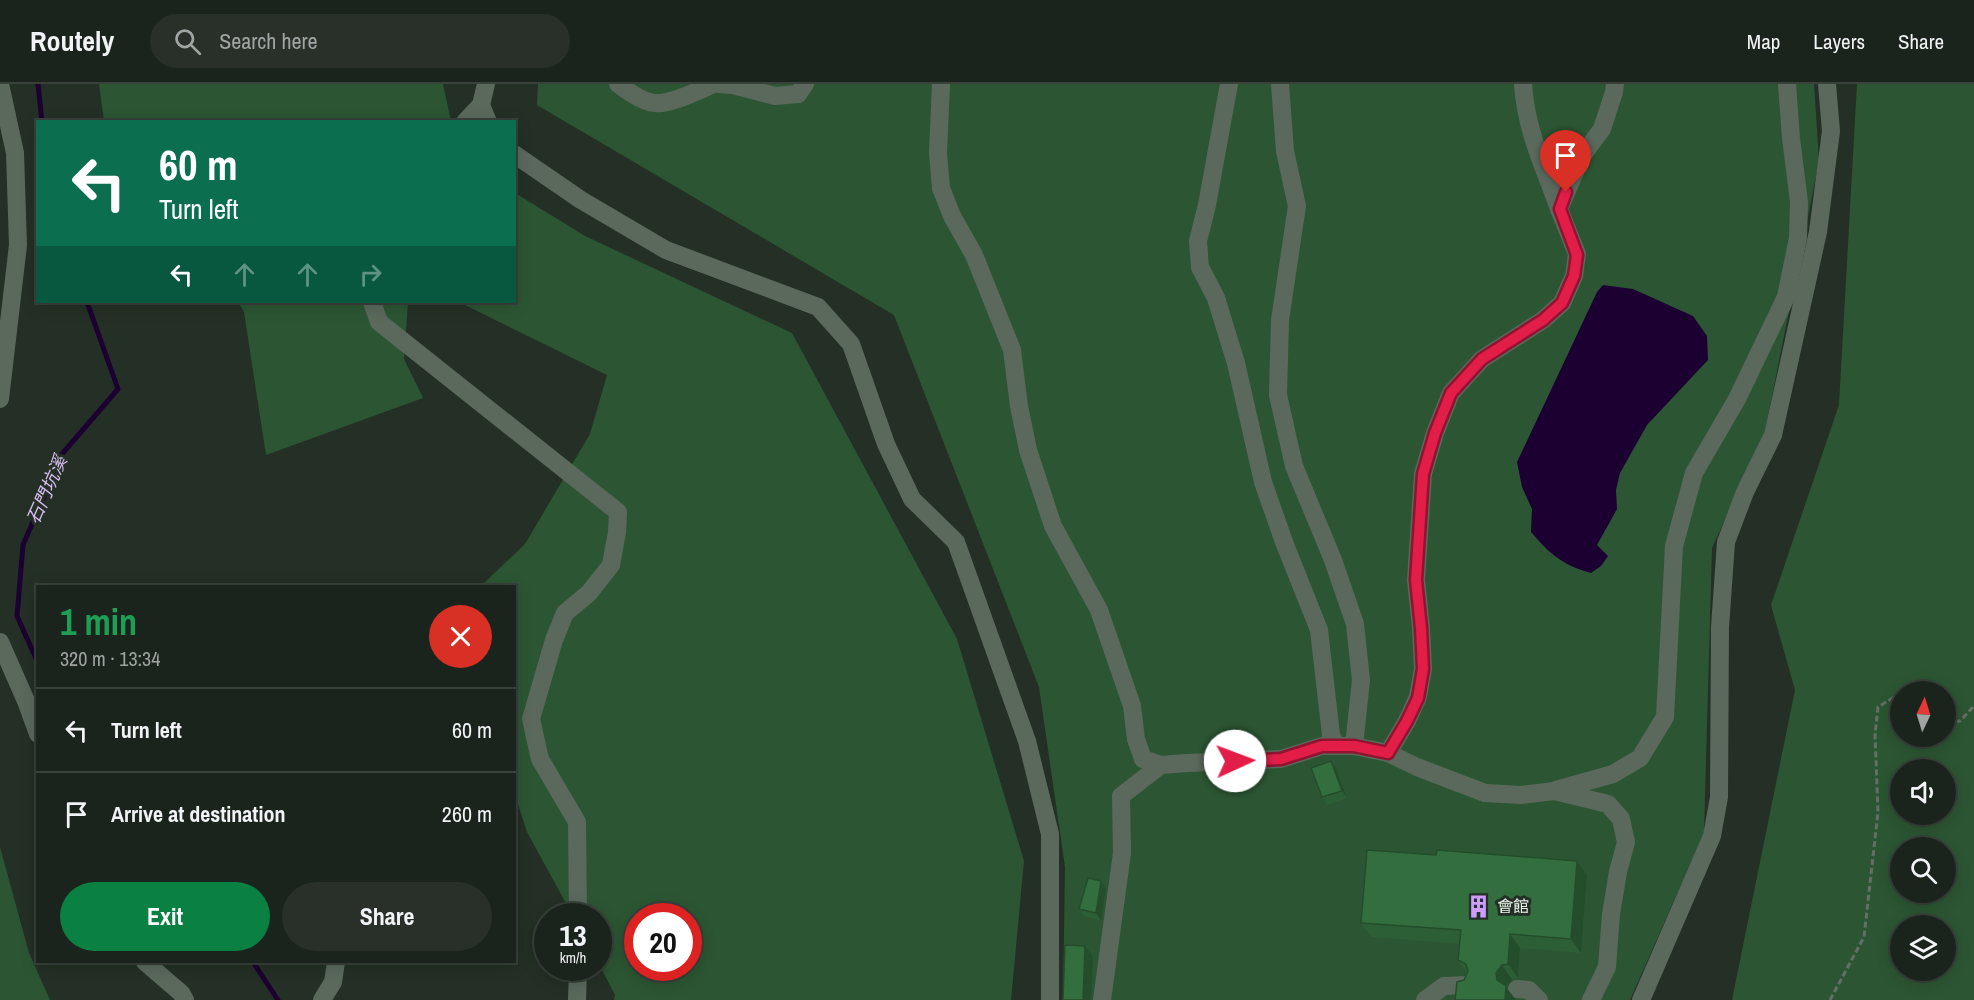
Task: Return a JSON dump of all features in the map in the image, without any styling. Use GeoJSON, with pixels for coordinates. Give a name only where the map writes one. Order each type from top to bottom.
{"type":"FeatureCollection","features":[{"type":"Feature","properties":{"kind":"street"},"geometry":{"type":"LineString","coordinates":[[0,84],[15,153],[18,245],[0,399]]}},
{"type":"Feature","properties":{"kind":"street"},"geometry":{"type":"LineString","coordinates":[[469,120],[485,113],[486,84]]}},
{"type":"Feature","properties":{"kind":"street"},"geometry":{"type":"LineString","coordinates":[[618,84],[634,95],[659,104],[714,84]]}},
{"type":"Feature","properties":{"kind":"street"},"geometry":{"type":"LineString","coordinates":[[719,84],[733,85],[775,96],[798,94],[805,84]]}},
{"type":"Feature","properties":{"kind":"street"},"geometry":{"type":"LineString","coordinates":[[941,84],[938,153],[941,188],[952,216],[974,255],[1012,350],[1019,406],[1028,450],[1053,526],[1100,610],[1132,706],[1136,738],[1143,759],[1161,765],[1281,759],[1322,746],[1345,746],[1388,753],[1417,767],[1485,793],[1521,795],[1554,791],[1613,774],[1640,758],[1665,717],[1674,546],[1694,473],[1737,399],[1786,297],[1798,238],[1799,202],[1787,84]]}},
{"type":"Feature","properties":{"kind":"street"},"geometry":{"type":"LineString","coordinates":[[1229,84],[1207,206],[1198,241],[1200,267],[1216,298],[1236,363],[1263,482],[1319,630],[1331,735],[1345,746]]}},
{"type":"Feature","properties":{"kind":"street"},"geometry":{"type":"LineString","coordinates":[[1280,84],[1285,152],[1297,207],[1280,320],[1278,395],[1294,466],[1333,560],[1355,624],[1361,680],[1345,746]]}},
{"type":"Feature","properties":{"kind":"street"},"geometry":{"type":"LineString","coordinates":[[1388,753],[1418,698],[1423,669],[1416,580],[1423,474],[1435,433],[1451,393],[1482,359],[1543,320],[1562,303],[1574,276],[1577,255],[1532,139],[1524,107],[1523,84]]}},
{"type":"Feature","properties":{"kind":"street"},"geometry":{"type":"LineString","coordinates":[[1560,209],[1582,156],[1602,129],[1615,84]]}},
{"type":"Feature","properties":{"kind":"street"},"geometry":{"type":"LineString","coordinates":[[1641,1000],[1712,836],[1719,797],[1720,627],[1726,542],[1745,492],[1773,435],[1818,232],[1831,131],[1827,84]]}},
{"type":"Feature","properties":{"kind":"street"},"geometry":{"type":"LineString","coordinates":[[516,155],[581,200],[666,250],[818,307],[851,344],[886,444],[912,499],[956,542],[1027,741],[1050,834],[1050,1000]]}},
{"type":"Feature","properties":{"kind":"street"},"geometry":{"type":"LineString","coordinates":[[372,303],[379,322],[618,512],[618,532],[611,564],[589,593],[565,613],[554,640],[531,719],[540,759],[577,822],[578,903]]}},
{"type":"Feature","properties":{"kind":"street"},"geometry":{"type":"LineString","coordinates":[[0,642],[36,728]]}},
{"type":"Feature","properties":{"kind":"street"},"geometry":{"type":"LineString","coordinates":[[1102,1000],[1122,853],[1121,796],[1161,765]]}},
{"type":"Feature","properties":{"kind":"street"},"geometry":{"type":"LineString","coordinates":[[1554,791],[1608,804],[1621,819],[1626,842],[1611,914],[1607,967],[1591,1000]]}},
{"type":"Feature","properties":{"kind":"street"},"geometry":{"type":"LineString","coordinates":[[146,963],[181,993],[185,1000]]}},
{"type":"Feature","properties":{"kind":"street"},"geometry":{"type":"LineString","coordinates":[[322,1000],[333,982],[336,963]]}},
{"type":"Feature","properties":{"kind":"street"},"geometry":{"type":"LineString","coordinates":[[577,1000],[578,981]]}},
{"type":"Feature","properties":{"kind":"street"},"geometry":{"type":"LineString","coordinates":[[1425,1000],[1444,986],[1467,985]]}},
{"type":"Feature","properties":{"kind":"street"},"geometry":{"type":"LineString","coordinates":[[1517,989],[1529,990],[1539,1000]]}},
{"type":"Feature","properties":{"kind":"path"},"geometry":{"type":"LineString","coordinates":[[1830,1000],[1864,937],[1878,812],[1875,735],[1878,707],[1890,700]]}},
{"type":"Feature","properties":{"kind":"path"},"geometry":{"type":"LineString","coordinates":[[1956,721],[1960,721],[1974,706]]}},
{"type":"Feature","properties":{"kind":"green space"},"geometry":{"type":"Polygon","coordinates":[[[99,84],[443,84],[451,120],[104,120],[99,84]]]}},
{"type":"Feature","properties":{"kind":"green space"},"geometry":{"type":"Polygon","coordinates":[[[538,84],[1814,84],[1819,161],[1765,431],[1712,548],[1704,833],[1630,1000],[1063,1000],[1065,867],[1039,687],[894,315],[537,105],[538,84]]]}},
{"type":"Feature","properties":{"kind":"green space"},"geometry":{"type":"Polygon","coordinates":[[[1857,84],[1974,84],[1974,1000],[1732,1000],[1795,690],[1771,605],[1839,405],[1857,84]]]}},
{"type":"Feature","properties":{"kind":"green space"},"geometry":{"type":"Polygon","coordinates":[[[516,194],[585,236],[792,333],[957,639],[1024,861],[1011,1000],[614,1000],[615,995],[608,981],[612,981],[612,903],[566,903],[527,832],[516,798],[516,585],[482,585],[525,544],[590,434],[607,375],[461,303],[516,303],[516,194]]]}},
{"type":"Feature","properties":{"kind":"green space"},"geometry":{"type":"Polygon","coordinates":[[[239,303],[408,303],[404,359],[423,398],[266,455],[244,312],[239,303]]]}},
{"type":"Feature","properties":{"kind":"green space"},"geometry":{"type":"Polygon","coordinates":[[[0,847],[29,953],[50,1000],[0,1000],[0,847]]]}},
{"type":"Feature","properties":{"kind":"shaded area"},"geometry":{"type":"Polygon","coordinates":[[[1603,285],[1633,289],[1693,316],[1707,336],[1708,360],[1647,425],[1620,473],[1616,490],[1617,509],[1597,545],[1608,556],[1601,566],[1591,573],[1557,558],[1531,532],[1532,509],[1522,487],[1517,462],[1597,292],[1603,285]]]}},
{"type":"Feature","properties":{"kind":"building"},"geometry":{"type":"Polygon","coordinates":[[[1331,761],[1342,791],[1322,797],[1311,768],[1331,761]]]}},
{"type":"Feature","properties":{"kind":"building","name":"會館"},"geometry":{"type":"Polygon","coordinates":[[[1367,850],[1436,855],[1437,850],[1577,861],[1571,939],[1510,934],[1508,964],[1502,965],[1496,973],[1497,980],[1506,986],[1505,1000],[1455,1000],[1457,982],[1464,980],[1468,971],[1466,964],[1458,960],[1461,930],[1361,923],[1367,850]]]}},
{"type":"Feature","properties":{"kind":"building"},"geometry":{"type":"Polygon","coordinates":[[[1088,878],[1101,881],[1096,913],[1079,909],[1088,878]]]}},
{"type":"Feature","properties":{"kind":"building"},"geometry":{"type":"Polygon","coordinates":[[[1065,945],[1085,946],[1083,1000],[1063,1000],[1065,945]]]}},
{"type":"Feature","properties":{"kind":"waterway","name":"石門坑溪"},"geometry":{"type":"LineString","coordinates":[[38,84],[42,120]]}},
{"type":"Feature","properties":{"kind":"waterway","name":"石門坑溪"},"geometry":{"type":"LineString","coordinates":[[36,659],[17,616],[23,545],[62,454],[118,389],[87,303]]}},
{"type":"Feature","properties":{"kind":"waterway","name":"石門坑溪"},"geometry":{"type":"LineString","coordinates":[[254,963],[278,1000]]}},
{"type":"Feature","properties":{"kind":"place","name":"會館"},"geometry":{"type":"Point","coordinates":[1479,906]}},
{"type":"Feature","properties":{"kind":"route"},"geometry":{"type":"LineString","coordinates":[[1235,761],[1281,759],[1322,746],[1354,746],[1388,753],[1407,721],[1418,698],[1423,669],[1416,580],[1423,474],[1435,433],[1451,393],[1482,359],[1543,320],[1562,303],[1574,276],[1577,255],[1560,209],[1566,192]]}}]}
